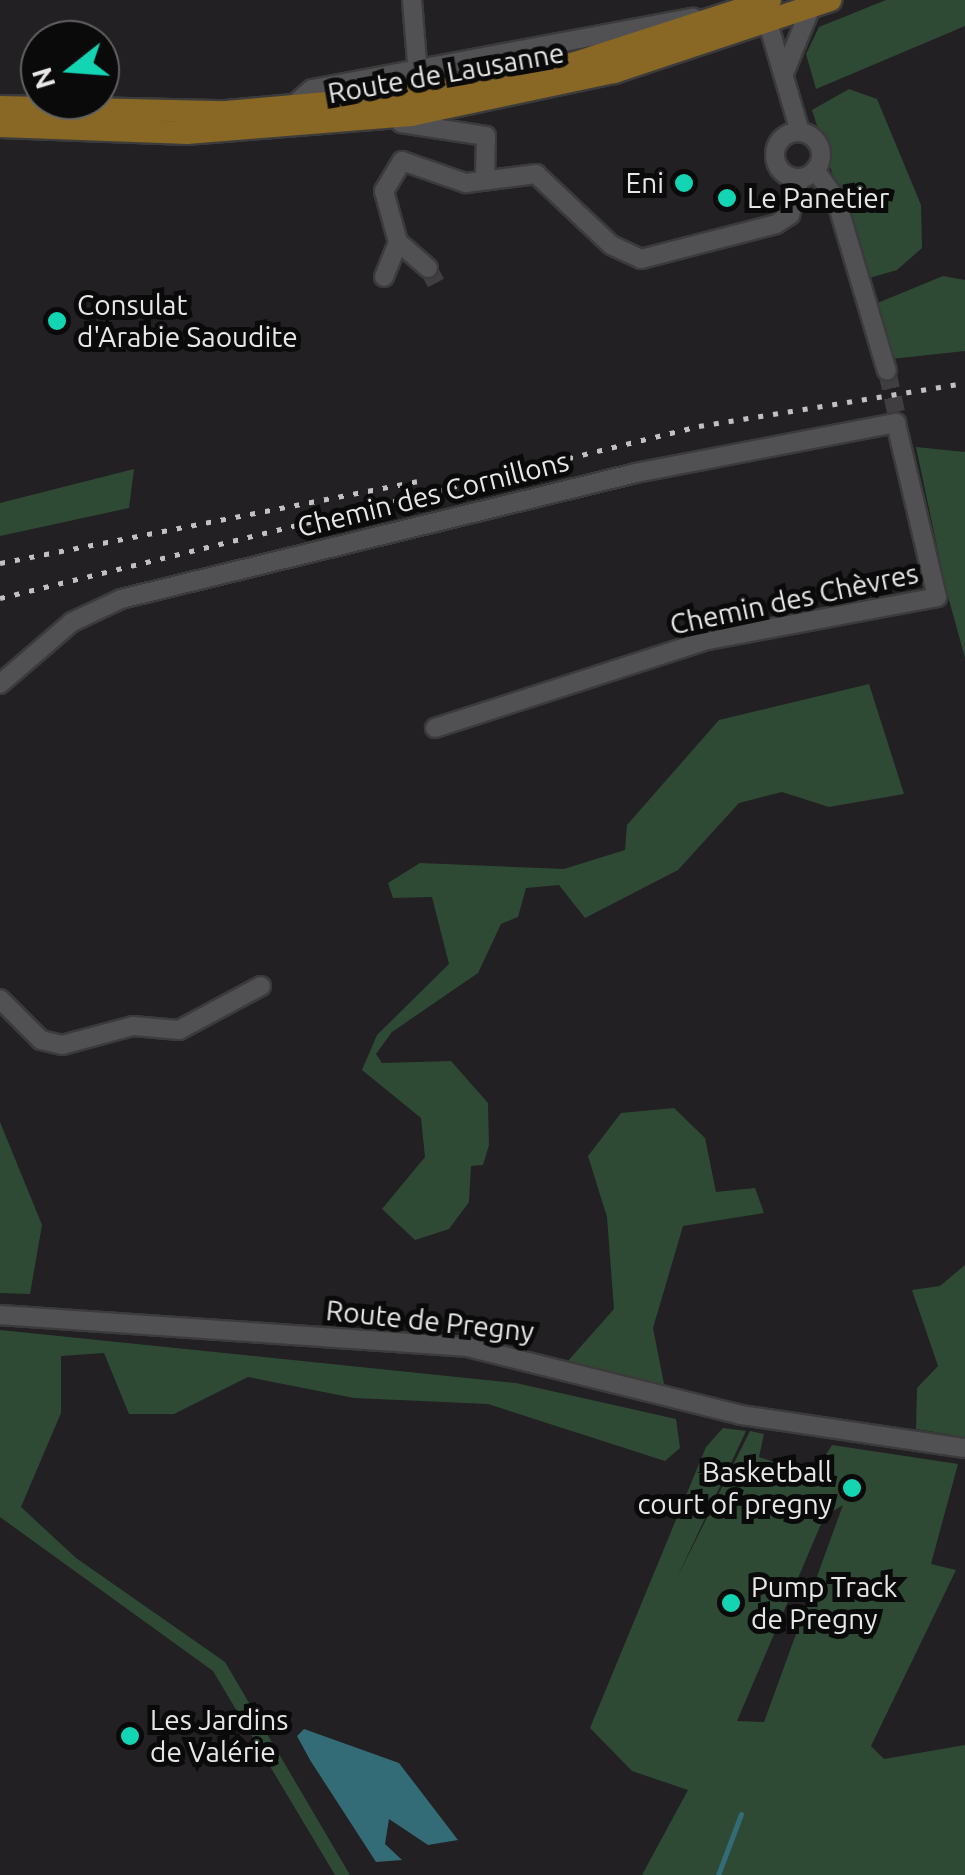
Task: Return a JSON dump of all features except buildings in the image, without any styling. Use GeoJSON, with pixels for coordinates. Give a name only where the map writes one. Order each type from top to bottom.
{"type":"FeatureCollection","features":[{"type":"Feature","properties":{"kind":"main road","name":"Route de Lausanne"},"geometry":{"type":"LineString","coordinates":[[0,107],[289,109],[500,80],[766,9],[820,4]]}},
{"type":"Feature","properties":{"kind":"main road","name":"Route de Lausanne"},"geometry":{"type":"LineString","coordinates":[[0,126],[188,133],[358,122],[578,82],[766,9]]}},
{"type":"Feature","properties":{"kind":"street"},"geometry":{"type":"LineString","coordinates":[[412,0],[418,75]]}},
{"type":"Feature","properties":{"kind":"street"},"geometry":{"type":"LineString","coordinates":[[785,72],[820,4]]}},
{"type":"Feature","properties":{"kind":"street"},"geometry":{"type":"LineString","coordinates":[[428,268],[398,242],[383,181],[396,164],[420,162],[466,183],[485,177],[544,178],[611,245],[641,259],[776,224],[790,214],[818,143],[800,132],[766,9]]}},
{"type":"Feature","properties":{"kind":"street","name":"Route de Lausanne"},"geometry":{"type":"LineString","coordinates":[[289,109],[312,89],[418,75],[653,22],[708,24]]}},
{"type":"Feature","properties":{"kind":"street"},"geometry":{"type":"LineString","coordinates":[[358,122],[455,125],[486,136],[485,177]]}},
{"type":"Feature","properties":{"kind":"street"},"geometry":{"type":"LineString","coordinates":[[800,132],[783,138],[775,154],[785,174],[808,174],[836,200],[887,371]]}},
{"type":"Feature","properties":{"kind":"street"},"geometry":{"type":"LineString","coordinates":[[384,277],[398,242]]}},
{"type":"Feature","properties":{"kind":"street","name":"Chemin des Cornillons"},"geometry":{"type":"LineString","coordinates":[[0,684],[62,629],[120,599],[636,473],[896,418]]}},
{"type":"Feature","properties":{"kind":"street","name":"Chemin des Chèvres"},"geometry":{"type":"LineString","coordinates":[[434,728],[708,640],[937,597],[896,418]]}},
{"type":"Feature","properties":{"kind":"street"},"geometry":{"type":"LineString","coordinates":[[0,999],[42,1040],[62,1045],[133,1026],[180,1030],[261,986]]}},
{"type":"Feature","properties":{"kind":"street","name":"Route de Pregny"},"geometry":{"type":"LineString","coordinates":[[0,1314],[467,1347],[741,1415],[965,1448]]}},
{"type":"Feature","properties":{"kind":"green space"},"geometry":{"type":"Polygon","coordinates":[[[886,0],[965,0],[965,26],[816,89],[806,54],[819,27],[886,0]]]}},
{"type":"Feature","properties":{"kind":"green space"},"geometry":{"type":"Polygon","coordinates":[[[849,89],[877,99],[921,205],[922,248],[897,270],[866,279],[812,110],[849,89]]]}},
{"type":"Feature","properties":{"kind":"green space"},"geometry":{"type":"Polygon","coordinates":[[[943,276],[965,280],[965,351],[891,359],[875,304],[943,276]]]}},
{"type":"Feature","properties":{"kind":"green space"},"geometry":{"type":"Polygon","coordinates":[[[916,447],[965,452],[965,658],[946,589],[916,447]]]}},
{"type":"Feature","properties":{"kind":"green space"},"geometry":{"type":"Polygon","coordinates":[[[134,469],[129,508],[0,536],[0,503],[134,469]]]}},
{"type":"Feature","properties":{"kind":"green space"},"geometry":{"type":"Polygon","coordinates":[[[869,684],[904,794],[829,807],[782,792],[739,803],[678,870],[585,918],[559,885],[526,888],[518,917],[501,924],[478,973],[392,1032],[376,1054],[382,1063],[451,1061],[488,1103],[489,1145],[483,1165],[471,1166],[469,1202],[449,1229],[415,1240],[382,1209],[425,1157],[421,1118],[362,1070],[377,1035],[449,964],[432,897],[393,898],[388,883],[420,863],[564,869],[625,850],[627,825],[719,720],[869,684]]]}},
{"type":"Feature","properties":{"kind":"green space"},"geometry":{"type":"Polygon","coordinates":[[[674,1108],[705,1138],[716,1192],[755,1188],[764,1213],[683,1226],[653,1328],[665,1389],[568,1361],[614,1309],[607,1217],[588,1156],[621,1113],[674,1108]]]}},
{"type":"Feature","properties":{"kind":"green space"},"geometry":{"type":"Polygon","coordinates":[[[0,1122],[42,1225],[30,1294],[0,1293],[0,1122]]]}},
{"type":"Feature","properties":{"kind":"green space"},"geometry":{"type":"Polygon","coordinates":[[[965,1265],[965,1437],[916,1429],[917,1388],[938,1366],[912,1290],[940,1286],[965,1265]]]}},
{"type":"Feature","properties":{"kind":"green space"},"geometry":{"type":"Polygon","coordinates":[[[0,1330],[516,1383],[676,1419],[680,1448],[665,1461],[488,1404],[354,1398],[248,1377],[174,1414],[129,1414],[104,1353],[61,1356],[61,1413],[21,1507],[76,1558],[225,1662],[350,1875],[335,1875],[213,1671],[0,1517],[0,1330]]]}},
{"type":"Feature","properties":{"kind":"green space"},"geometry":{"type":"Polygon","coordinates":[[[723,1428],[746,1431],[676,1580],[750,1431],[764,1434],[759,1457],[813,1475],[832,1445],[958,1464],[931,1564],[956,1570],[871,1746],[884,1759],[965,1745],[965,1875],[642,1875],[688,1790],[632,1771],[590,1728],[706,1447],[723,1428]],[[843,1505],[824,1517],[737,1721],[764,1722],[843,1505]]]}},
{"type":"Feature","properties":{"kind":"water"},"geometry":{"type":"Polygon","coordinates":[[[304,1729],[399,1763],[458,1840],[428,1845],[389,1819],[385,1844],[402,1860],[376,1862],[297,1736],[304,1729]]]}},
{"type":"Feature","properties":{"kind":"waterway"},"geometry":{"type":"LineString","coordinates":[[718,1875],[741,1814]]}},
{"type":"Feature","properties":{"kind":"tunnel"},"geometry":{"type":"LineString","coordinates":[[428,268],[436,283]]}},
{"type":"Feature","properties":{"kind":"tunnel"},"geometry":{"type":"LineString","coordinates":[[887,371],[896,412]]}},
{"type":"Feature","properties":{"kind":"railway"},"geometry":{"type":"LineString","coordinates":[[0,598],[699,426],[965,383]]}},
{"type":"Feature","properties":{"kind":"railway"},"geometry":{"type":"LineString","coordinates":[[0,563],[417,481]]}},
{"type":"Feature","properties":{"kind":"place","name":"Eni"},"geometry":{"type":"Point","coordinates":[684,183]}},
{"type":"Feature","properties":{"kind":"place","name":"Le Panetier"},"geometry":{"type":"Point","coordinates":[727,198]}},
{"type":"Feature","properties":{"kind":"place","name":"Consulat d'Arabie Saoudite"},"geometry":{"type":"Point","coordinates":[57,321]}},
{"type":"Feature","properties":{"kind":"place","name":"Basketball court of pregny"},"geometry":{"type":"Point","coordinates":[852,1488]}},
{"type":"Feature","properties":{"kind":"place","name":"Pump Track de Pregny"},"geometry":{"type":"Point","coordinates":[731,1603]}},
{"type":"Feature","properties":{"kind":"place","name":"Les Jardins de Valérie"},"geometry":{"type":"Point","coordinates":[130,1736]}}]}
